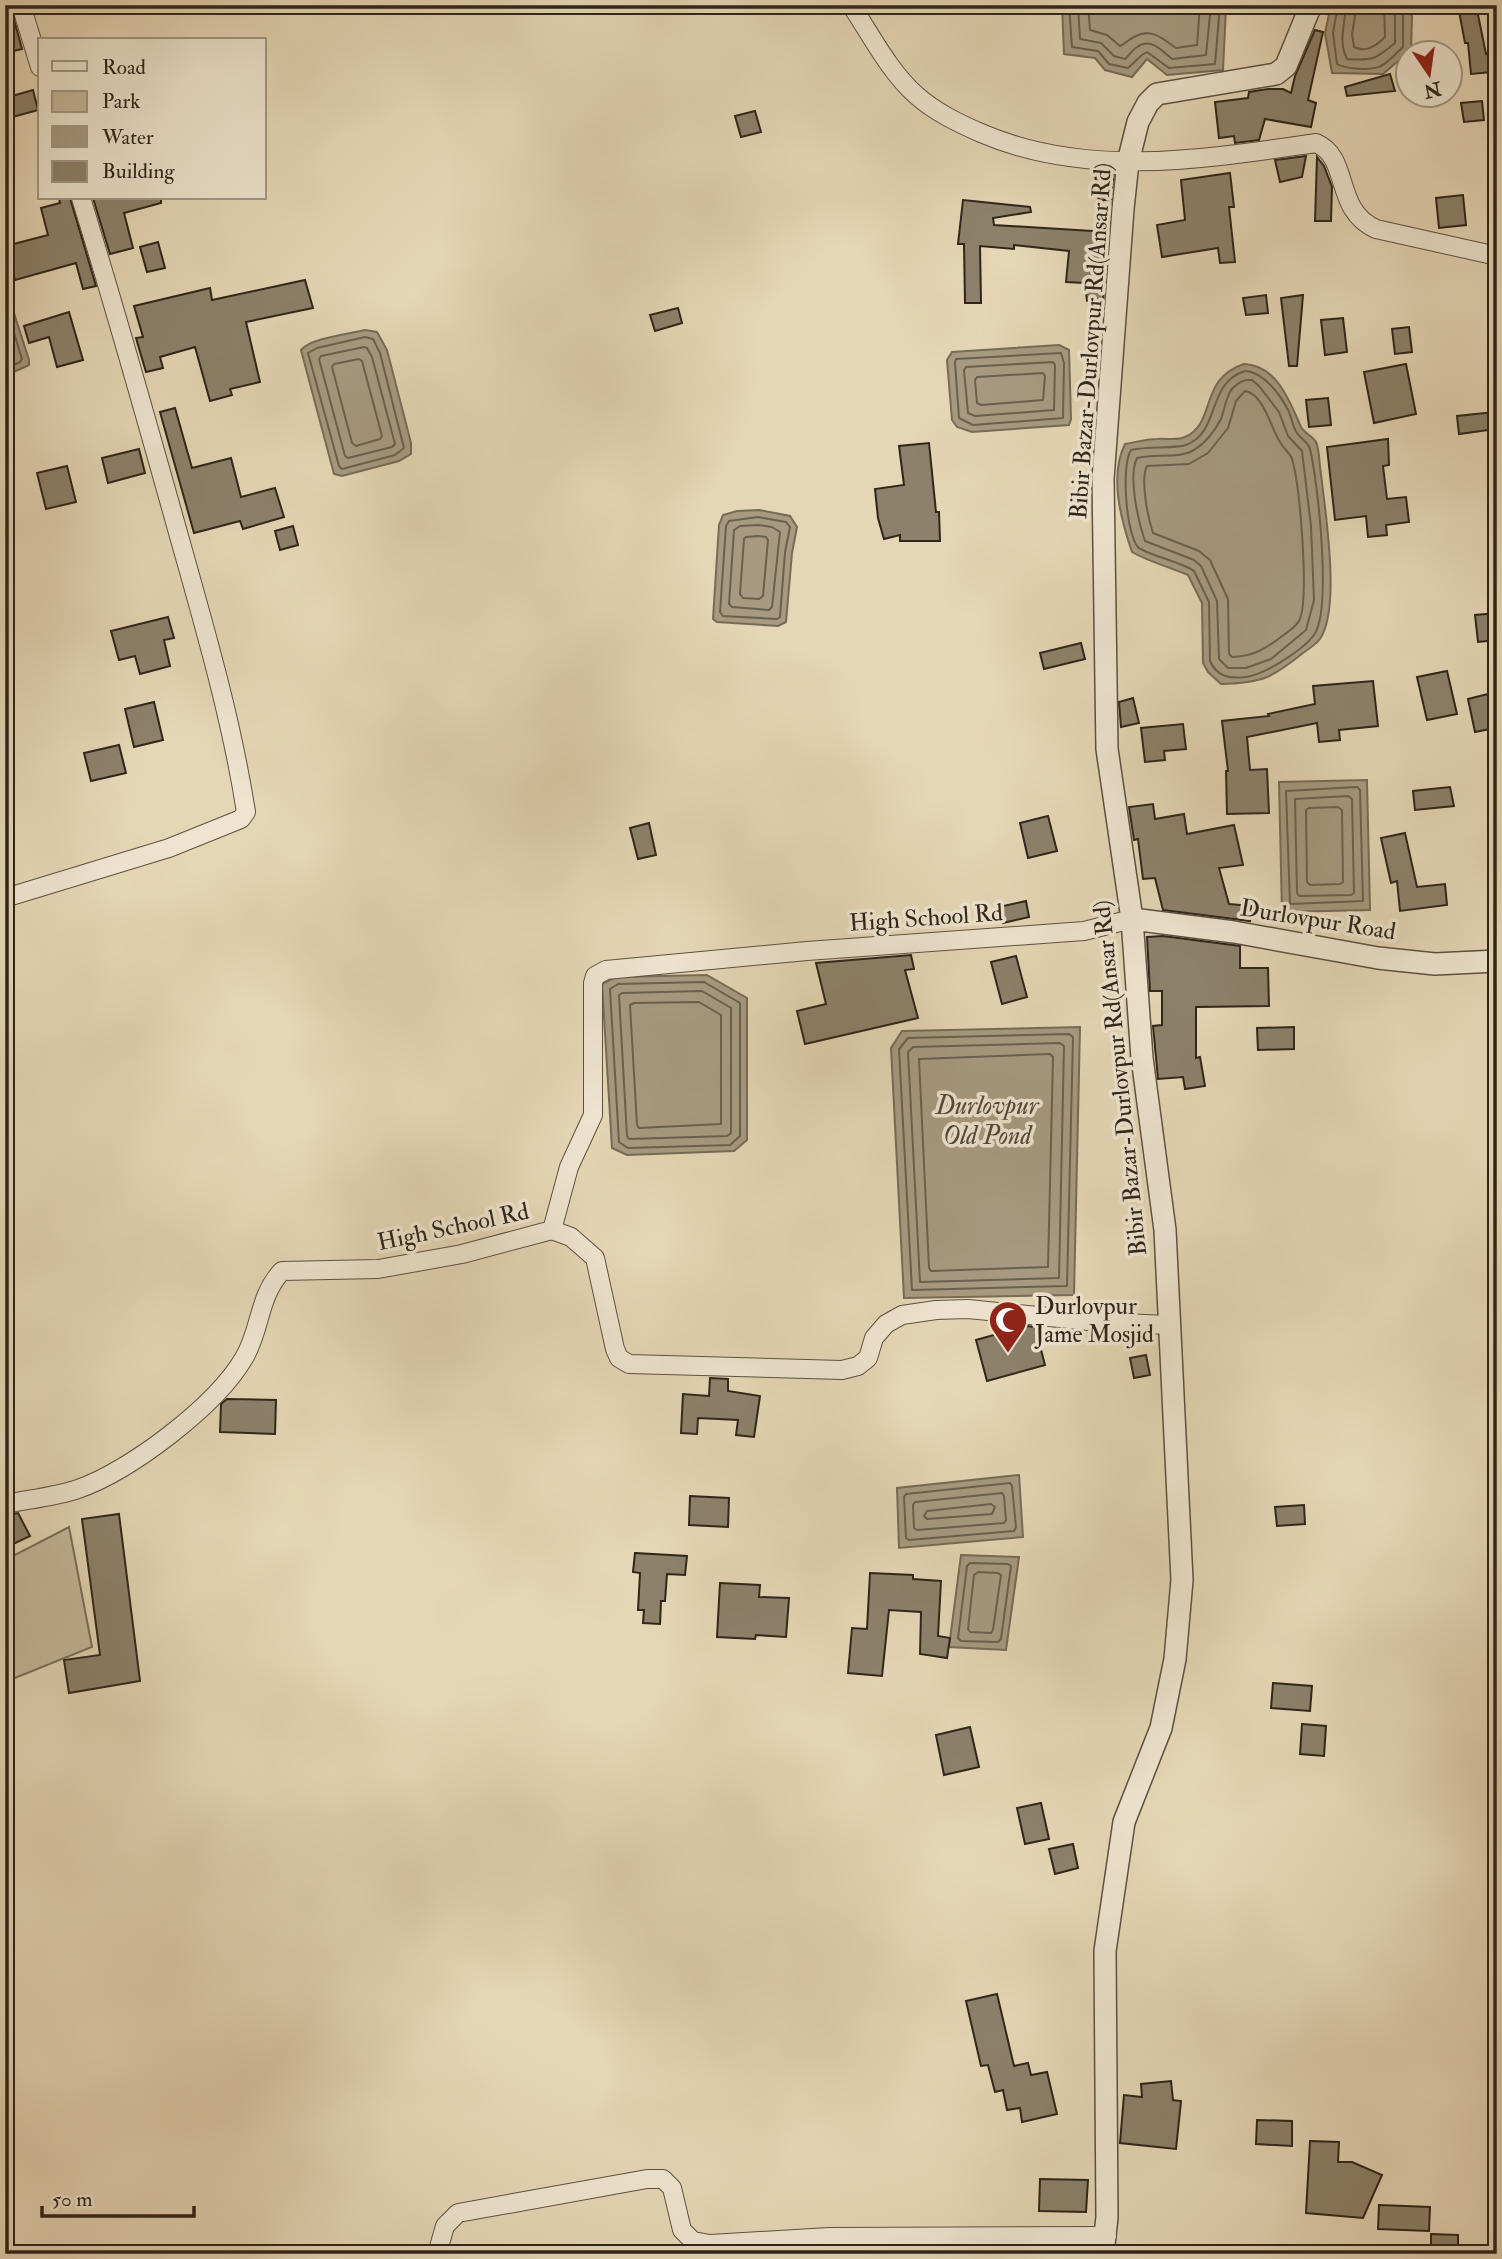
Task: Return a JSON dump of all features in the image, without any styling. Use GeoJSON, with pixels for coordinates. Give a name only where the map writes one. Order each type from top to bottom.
{"type":"FeatureCollection","features":[{"type":"Feature","properties":{"kind":"street"},"geometry":{"type":"LineString","coordinates":[[21,5],[38,60]]}},
{"type":"Feature","properties":{"kind":"street"},"geometry":{"type":"LineString","coordinates":[[851,5],[892,68],[917,96],[957,123],[1009,145],[1050,155],[1128,162],[1165,161],[1316,143],[1326,147],[1333,156],[1349,205],[1363,224],[1387,232],[1497,256]]}},
{"type":"Feature","properties":{"kind":"street","name":"Bibir Bazar-Durlovpur Rd(Ansar Rd)"},"geometry":{"type":"LineString","coordinates":[[1105,2245],[1105,1951],[1124,1822],[1161,1728],[1175,1659],[1182,1580],[1165,1230],[1142,1058],[1132,919],[1107,749],[1103,479],[1128,162],[1138,122],[1148,103],[1157,94],[1276,74],[1286,66],[1311,5]]}},
{"type":"Feature","properties":{"kind":"street"},"geometry":{"type":"LineString","coordinates":[[5,898],[169,848],[241,819],[246,812],[238,766],[201,613],[121,327],[82,200]]}},
{"type":"Feature","properties":{"kind":"street","name":"Durlovpur Road"},"geometry":{"type":"LineString","coordinates":[[1132,919],[1234,932],[1378,958],[1435,964],[1497,961]]}},
{"type":"Feature","properties":{"kind":"street","name":"High School Rd"},"geometry":{"type":"LineString","coordinates":[[5,1504],[78,1489],[101,1479],[135,1462],[187,1420],[245,1358],[264,1299],[272,1282],[282,1271],[378,1269],[462,1254],[552,1230],[569,1167],[593,1115],[593,983],[595,976],[606,970],[807,951],[1084,931],[1132,919]]}},
{"type":"Feature","properties":{"kind":"street"},"geometry":{"type":"LineString","coordinates":[[552,1230],[571,1237],[595,1258],[615,1349],[620,1358],[629,1364],[842,1370],[858,1366],[869,1357],[874,1338],[886,1324],[902,1315],[936,1310],[968,1309],[1099,1322],[1168,1325]]}},
{"type":"Feature","properties":{"kind":"street"},"geometry":{"type":"LineString","coordinates":[[437,2254],[445,2226],[458,2213],[648,2179],[663,2179],[672,2189],[682,2230],[693,2241],[710,2244],[841,2237],[1105,2245]]}},
{"type":"Feature","properties":{"kind":"green space"},"geometry":{"type":"Polygon","coordinates":[[[69,1527],[92,1647],[5,1682],[5,1560],[69,1527]]]}},
{"type":"Feature","properties":{"kind":"water"},"geometry":{"type":"Polygon","coordinates":[[[1062,5],[1229,5],[1226,8],[1223,70],[1167,75],[1147,59],[1132,77],[1105,70],[1095,58],[1064,54],[1062,5]]]}},
{"type":"Feature","properties":{"kind":"water"},"geometry":{"type":"Polygon","coordinates":[[[1331,5],[1410,5],[1411,38],[1394,38],[1394,65],[1383,74],[1332,73],[1325,33],[1331,5]]]}},
{"type":"Feature","properties":{"kind":"water"},"geometry":{"type":"Polygon","coordinates":[[[5,285],[29,365],[5,376],[5,285]]]}},
{"type":"Feature","properties":{"kind":"water"},"geometry":{"type":"Polygon","coordinates":[[[365,330],[377,332],[387,350],[411,443],[411,454],[399,461],[342,476],[334,474],[301,350],[321,339],[365,330]]]}},
{"type":"Feature","properties":{"kind":"water"},"geometry":{"type":"Polygon","coordinates":[[[1059,345],[1069,350],[1069,425],[972,432],[957,427],[952,420],[947,360],[952,352],[1059,345]]]}},
{"type":"Feature","properties":{"kind":"water"},"geometry":{"type":"Polygon","coordinates":[[[1244,364],[1255,366],[1274,378],[1287,396],[1301,427],[1315,440],[1330,559],[1330,605],[1320,639],[1292,661],[1266,678],[1221,684],[1203,663],[1202,603],[1188,575],[1132,552],[1118,498],[1118,470],[1125,444],[1179,439],[1195,430],[1220,380],[1244,364]]]}},
{"type":"Feature","properties":{"kind":"water"},"geometry":{"type":"Polygon","coordinates":[[[759,510],[790,516],[797,527],[786,622],[778,626],[717,622],[713,619],[719,525],[723,515],[759,510]]]}},
{"type":"Feature","properties":{"kind":"water"},"geometry":{"type":"Polygon","coordinates":[[[1367,780],[1370,910],[1282,912],[1279,782],[1367,780]]]}},
{"type":"Feature","properties":{"kind":"water"},"geometry":{"type":"Polygon","coordinates":[[[707,975],[747,998],[747,1140],[734,1151],[627,1155],[612,1148],[602,984],[616,977],[707,975]]]}},
{"type":"Feature","properties":{"kind":"water","name":"Durlovpur Old Pond"},"geometry":{"type":"Polygon","coordinates":[[[1080,1027],[1074,1295],[904,1298],[891,1048],[902,1031],[1080,1027]]]}},
{"type":"Feature","properties":{"kind":"water"},"geometry":{"type":"Polygon","coordinates":[[[1019,1475],[1023,1537],[899,1548],[897,1488],[1019,1475]]]}},
{"type":"Feature","properties":{"kind":"water"},"geometry":{"type":"Polygon","coordinates":[[[961,1555],[1019,1557],[1006,1650],[949,1647],[961,1555]]]}},
{"type":"Feature","properties":{"kind":"building"},"geometry":{"type":"Polygon","coordinates":[[[5,5],[10,5],[22,49],[5,53],[5,5]]]}},
{"type":"Feature","properties":{"kind":"building"},"geometry":{"type":"Polygon","coordinates":[[[1464,5],[1476,5],[1486,54],[1490,53],[1492,72],[1471,74],[1468,43],[1465,43],[1459,11],[1464,10],[1464,5]]]}},
{"type":"Feature","properties":{"kind":"building"},"geometry":{"type":"Polygon","coordinates":[[[1315,30],[1323,32],[1308,100],[1316,103],[1311,127],[1265,119],[1259,140],[1235,143],[1234,136],[1219,138],[1215,102],[1248,98],[1249,92],[1268,89],[1283,89],[1291,93],[1295,76],[1315,30]]]}},
{"type":"Feature","properties":{"kind":"building"},"geometry":{"type":"Polygon","coordinates":[[[1390,74],[1394,91],[1347,96],[1345,87],[1390,74]]]}},
{"type":"Feature","properties":{"kind":"building"},"geometry":{"type":"Polygon","coordinates":[[[33,90],[38,110],[9,118],[5,98],[33,90]]]}},
{"type":"Feature","properties":{"kind":"building"},"geometry":{"type":"Polygon","coordinates":[[[1482,101],[1484,120],[1464,122],[1462,108],[1464,103],[1482,101]]]}},
{"type":"Feature","properties":{"kind":"building"},"geometry":{"type":"Polygon","coordinates":[[[755,111],[761,132],[741,137],[735,116],[755,111]]]}},
{"type":"Feature","properties":{"kind":"building"},"geometry":{"type":"Polygon","coordinates":[[[1306,156],[1302,177],[1280,182],[1275,160],[1306,156]]]}},
{"type":"Feature","properties":{"kind":"building"},"geometry":{"type":"Polygon","coordinates":[[[1317,157],[1324,166],[1332,187],[1331,221],[1315,221],[1317,157]]]}},
{"type":"Feature","properties":{"kind":"building"},"geometry":{"type":"Polygon","coordinates":[[[1114,172],[1111,199],[1099,201],[1095,175],[1114,172]]]}},
{"type":"Feature","properties":{"kind":"building"},"geometry":{"type":"Polygon","coordinates":[[[1230,173],[1234,207],[1229,207],[1235,262],[1220,263],[1218,248],[1162,257],[1157,225],[1185,220],[1181,180],[1230,173]]]}},
{"type":"Feature","properties":{"kind":"building"},"geometry":{"type":"Polygon","coordinates":[[[1463,195],[1466,225],[1439,228],[1436,198],[1463,195]]]}},
{"type":"Feature","properties":{"kind":"building"},"geometry":{"type":"Polygon","coordinates":[[[59,200],[71,200],[96,286],[83,289],[76,263],[15,280],[6,246],[48,235],[41,208],[60,203],[59,200]]]}},
{"type":"Feature","properties":{"kind":"building"},"geometry":{"type":"Polygon","coordinates":[[[94,200],[161,200],[161,203],[124,213],[133,248],[110,254],[94,200]]]}},
{"type":"Feature","properties":{"kind":"building"},"geometry":{"type":"Polygon","coordinates":[[[963,200],[1030,207],[1031,212],[993,218],[994,225],[1108,232],[1103,299],[1087,301],[1085,283],[1066,282],[1069,251],[1014,245],[1014,249],[980,246],[981,303],[965,303],[964,244],[958,244],[963,200]]]}},
{"type":"Feature","properties":{"kind":"building"},"geometry":{"type":"Polygon","coordinates":[[[158,242],[165,268],[147,272],[140,247],[158,242]]]}},
{"type":"Feature","properties":{"kind":"building"},"geometry":{"type":"Polygon","coordinates":[[[305,280],[313,308],[246,322],[260,382],[230,389],[232,395],[210,401],[195,347],[160,357],[163,368],[146,372],[136,338],[143,337],[134,306],[210,288],[212,300],[305,280]]]}},
{"type":"Feature","properties":{"kind":"building"},"geometry":{"type":"Polygon","coordinates":[[[1266,295],[1268,313],[1246,315],[1243,298],[1266,295]]]}},
{"type":"Feature","properties":{"kind":"building"},"geometry":{"type":"Polygon","coordinates":[[[1303,295],[1297,366],[1289,366],[1281,298],[1303,295]]]}},
{"type":"Feature","properties":{"kind":"building"},"geometry":{"type":"Polygon","coordinates":[[[678,308],[682,323],[655,331],[650,315],[678,308]]]}},
{"type":"Feature","properties":{"kind":"building"},"geometry":{"type":"Polygon","coordinates":[[[69,312],[83,360],[57,367],[49,337],[29,343],[24,326],[69,312]]]}},
{"type":"Feature","properties":{"kind":"building"},"geometry":{"type":"Polygon","coordinates":[[[1343,318],[1347,352],[1325,355],[1321,320],[1343,318]]]}},
{"type":"Feature","properties":{"kind":"building"},"geometry":{"type":"Polygon","coordinates":[[[1409,327],[1412,352],[1395,354],[1392,329],[1409,327]]]}},
{"type":"Feature","properties":{"kind":"building"},"geometry":{"type":"Polygon","coordinates":[[[1406,364],[1416,414],[1374,423],[1364,372],[1406,364]]]}},
{"type":"Feature","properties":{"kind":"building"},"geometry":{"type":"Polygon","coordinates":[[[1328,398],[1331,425],[1309,427],[1306,400],[1328,398]]]}},
{"type":"Feature","properties":{"kind":"building"},"geometry":{"type":"Polygon","coordinates":[[[175,408],[192,468],[231,458],[241,497],[275,488],[284,517],[243,529],[240,521],[194,533],[160,412],[175,408]]]}},
{"type":"Feature","properties":{"kind":"building"},"geometry":{"type":"Polygon","coordinates":[[[1494,412],[1496,429],[1459,434],[1457,416],[1494,412]]]}},
{"type":"Feature","properties":{"kind":"building"},"geometry":{"type":"Polygon","coordinates":[[[1388,439],[1389,465],[1383,466],[1387,499],[1406,497],[1409,522],[1386,525],[1387,535],[1368,537],[1366,516],[1335,520],[1327,447],[1388,439]]]}},
{"type":"Feature","properties":{"kind":"building"},"geometry":{"type":"Polygon","coordinates":[[[929,443],[936,512],[939,512],[940,541],[900,541],[900,535],[884,539],[878,518],[875,489],[904,485],[899,446],[929,443]]]}},
{"type":"Feature","properties":{"kind":"building"},"geometry":{"type":"Polygon","coordinates":[[[139,449],[145,473],[108,483],[102,458],[139,449]]]}},
{"type":"Feature","properties":{"kind":"building"},"geometry":{"type":"Polygon","coordinates":[[[67,466],[76,502],[46,509],[37,473],[67,466]]]}},
{"type":"Feature","properties":{"kind":"building"},"geometry":{"type":"Polygon","coordinates":[[[293,526],[298,545],[280,550],[275,531],[293,526]]]}},
{"type":"Feature","properties":{"kind":"building"},"geometry":{"type":"Polygon","coordinates":[[[1497,613],[1497,640],[1478,642],[1475,615],[1497,613]]]}},
{"type":"Feature","properties":{"kind":"building"},"geometry":{"type":"Polygon","coordinates":[[[168,617],[174,638],[164,640],[170,666],[140,674],[135,656],[119,660],[111,631],[168,617]]]}},
{"type":"Feature","properties":{"kind":"building"},"geometry":{"type":"Polygon","coordinates":[[[1081,643],[1085,659],[1044,669],[1040,653],[1081,643]]]}},
{"type":"Feature","properties":{"kind":"building"},"geometry":{"type":"Polygon","coordinates":[[[1447,671],[1457,714],[1427,720],[1417,677],[1447,671]]]}},
{"type":"Feature","properties":{"kind":"building"},"geometry":{"type":"Polygon","coordinates":[[[1373,681],[1378,726],[1339,730],[1340,740],[1319,742],[1317,723],[1247,737],[1250,770],[1267,769],[1269,813],[1227,814],[1228,771],[1222,721],[1269,716],[1268,714],[1315,704],[1313,686],[1373,681]]]}},
{"type":"Feature","properties":{"kind":"building"},"geometry":{"type":"Polygon","coordinates":[[[1488,694],[1495,728],[1475,732],[1468,699],[1488,694]]]}},
{"type":"Feature","properties":{"kind":"building"},"geometry":{"type":"Polygon","coordinates":[[[1133,698],[1139,723],[1121,727],[1119,702],[1133,698]]]}},
{"type":"Feature","properties":{"kind":"building"},"geometry":{"type":"Polygon","coordinates":[[[154,702],[163,740],[134,747],[125,709],[154,702]]]}},
{"type":"Feature","properties":{"kind":"building"},"geometry":{"type":"Polygon","coordinates":[[[1183,724],[1186,749],[1164,751],[1165,760],[1145,762],[1141,728],[1183,724]]]}},
{"type":"Feature","properties":{"kind":"building"},"geometry":{"type":"Polygon","coordinates":[[[119,745],[126,773],[91,781],[84,753],[119,745]]]}},
{"type":"Feature","properties":{"kind":"building"},"geometry":{"type":"Polygon","coordinates":[[[1450,787],[1454,806],[1415,810],[1413,791],[1450,787]]]}},
{"type":"Feature","properties":{"kind":"building"},"geometry":{"type":"Polygon","coordinates":[[[1153,804],[1155,819],[1184,814],[1187,834],[1234,825],[1243,865],[1219,868],[1229,904],[1251,906],[1250,921],[1163,910],[1155,878],[1143,879],[1138,839],[1134,840],[1129,807],[1153,804]]]}},
{"type":"Feature","properties":{"kind":"building"},"geometry":{"type":"Polygon","coordinates":[[[1048,816],[1057,851],[1028,858],[1020,823],[1048,816]]]}},
{"type":"Feature","properties":{"kind":"building"},"geometry":{"type":"Polygon","coordinates":[[[649,823],[656,855],[638,859],[630,828],[649,823]]]}},
{"type":"Feature","properties":{"kind":"building"},"geometry":{"type":"Polygon","coordinates":[[[1405,833],[1417,887],[1445,884],[1447,905],[1400,911],[1397,881],[1391,883],[1381,838],[1405,833]]]}},
{"type":"Feature","properties":{"kind":"building"},"geometry":{"type":"Polygon","coordinates":[[[1026,901],[1029,917],[1003,923],[999,907],[1026,901]]]}},
{"type":"Feature","properties":{"kind":"building"},"geometry":{"type":"Polygon","coordinates":[[[1163,936],[1240,946],[1240,968],[1268,968],[1269,1006],[1196,1007],[1196,1058],[1200,1057],[1205,1086],[1185,1089],[1183,1077],[1158,1079],[1153,1026],[1162,1025],[1162,991],[1150,991],[1147,937],[1163,936]]]}},
{"type":"Feature","properties":{"kind":"building"},"geometry":{"type":"Polygon","coordinates":[[[911,955],[914,969],[905,970],[918,1018],[805,1044],[797,1011],[826,1004],[816,963],[911,955]]]}},
{"type":"Feature","properties":{"kind":"building"},"geometry":{"type":"Polygon","coordinates":[[[1016,956],[1027,997],[1002,1004],[991,962],[1016,956]]]}},
{"type":"Feature","properties":{"kind":"building"},"geometry":{"type":"Polygon","coordinates":[[[1294,1027],[1294,1049],[1258,1050],[1257,1028],[1294,1027]]]}},
{"type":"Feature","properties":{"kind":"building"},"geometry":{"type":"Polygon","coordinates":[[[1026,1326],[1035,1327],[1045,1365],[987,1381],[976,1340],[1026,1326]]]}},
{"type":"Feature","properties":{"kind":"building"},"geometry":{"type":"Polygon","coordinates":[[[1146,1355],[1150,1375],[1134,1378],[1130,1358],[1146,1355]]]}},
{"type":"Feature","properties":{"kind":"building"},"geometry":{"type":"Polygon","coordinates":[[[710,1378],[728,1379],[728,1391],[760,1396],[754,1437],[736,1435],[738,1420],[698,1418],[697,1434],[681,1433],[683,1394],[709,1396],[710,1378]]]}},
{"type":"Feature","properties":{"kind":"building"},"geometry":{"type":"Polygon","coordinates":[[[227,1399],[276,1400],[275,1434],[220,1432],[221,1404],[227,1399]]]}},
{"type":"Feature","properties":{"kind":"building"},"geometry":{"type":"Polygon","coordinates":[[[690,1496],[729,1498],[728,1527],[689,1525],[690,1496]]]}},
{"type":"Feature","properties":{"kind":"building"},"geometry":{"type":"Polygon","coordinates":[[[1304,1505],[1305,1524],[1277,1526],[1275,1507],[1304,1505]]]}},
{"type":"Feature","properties":{"kind":"building"},"geometry":{"type":"Polygon","coordinates":[[[18,1513],[30,1536],[5,1548],[5,1515],[18,1513]]]}},
{"type":"Feature","properties":{"kind":"building"},"geometry":{"type":"Polygon","coordinates":[[[119,1514],[140,1681],[69,1693],[64,1660],[100,1655],[82,1519],[119,1514]]]}},
{"type":"Feature","properties":{"kind":"building"},"geometry":{"type":"Polygon","coordinates":[[[635,1553],[687,1556],[685,1575],[667,1574],[665,1601],[661,1601],[660,1624],[643,1623],[644,1610],[638,1610],[640,1573],[633,1572],[635,1553]]]}},
{"type":"Feature","properties":{"kind":"building"},"geometry":{"type":"Polygon","coordinates":[[[870,1573],[913,1575],[913,1579],[941,1581],[938,1636],[950,1638],[947,1658],[920,1654],[921,1612],[889,1610],[882,1676],[848,1673],[852,1628],[867,1629],[870,1573]]]}},
{"type":"Feature","properties":{"kind":"building"},"geometry":{"type":"Polygon","coordinates":[[[720,1583],[760,1585],[759,1597],[789,1598],[786,1637],[717,1637],[720,1583]]]}},
{"type":"Feature","properties":{"kind":"building"},"geometry":{"type":"Polygon","coordinates":[[[1273,1683],[1312,1686],[1310,1711],[1271,1708],[1273,1683]]]}},
{"type":"Feature","properties":{"kind":"building"},"geometry":{"type":"Polygon","coordinates":[[[1302,1724],[1326,1726],[1324,1756],[1300,1754],[1302,1724]]]}},
{"type":"Feature","properties":{"kind":"building"},"geometry":{"type":"Polygon","coordinates":[[[970,1727],[979,1767],[944,1775],[936,1735],[970,1727]]]}},
{"type":"Feature","properties":{"kind":"building"},"geometry":{"type":"Polygon","coordinates":[[[1041,1803],[1049,1839],[1025,1844],[1017,1808],[1041,1803]]]}},
{"type":"Feature","properties":{"kind":"building"},"geometry":{"type":"Polygon","coordinates":[[[1073,1844],[1078,1868],[1055,1874],[1049,1849],[1073,1844]]]}},
{"type":"Feature","properties":{"kind":"building"},"geometry":{"type":"Polygon","coordinates":[[[997,1994],[1014,2066],[1028,2063],[1031,2075],[1047,2072],[1057,2114],[1022,2122],[1020,2108],[1007,2110],[1003,2090],[995,2092],[988,2065],[981,2066],[966,2001],[997,1994]]]}},
{"type":"Feature","properties":{"kind":"building"},"geometry":{"type":"Polygon","coordinates":[[[1171,2081],[1173,2100],[1181,2101],[1176,2149],[1120,2143],[1124,2095],[1142,2097],[1141,2084],[1171,2081]]]}},
{"type":"Feature","properties":{"kind":"building"},"geometry":{"type":"Polygon","coordinates":[[[1257,2120],[1292,2121],[1292,2146],[1256,2144],[1257,2120]]]}},
{"type":"Feature","properties":{"kind":"building"},"geometry":{"type":"Polygon","coordinates":[[[1310,2141],[1339,2142],[1338,2162],[1352,2162],[1382,2175],[1363,2218],[1306,2213],[1310,2141]]]}},
{"type":"Feature","properties":{"kind":"building"},"geometry":{"type":"Polygon","coordinates":[[[1040,2179],[1088,2180],[1086,2212],[1039,2211],[1040,2179]]]}},
{"type":"Feature","properties":{"kind":"building"},"geometry":{"type":"Polygon","coordinates":[[[1379,2205],[1430,2207],[1429,2231],[1378,2229],[1379,2205]]]}},
{"type":"Feature","properties":{"kind":"building"},"geometry":{"type":"Polygon","coordinates":[[[1431,2234],[1458,2235],[1458,2254],[1431,2254],[1431,2234]]]}},
{"type":"Feature","properties":{"kind":"place","name":"Durlovpur Jame Mosjid"},"geometry":{"type":"Point","coordinates":[1008,1354]}}]}
